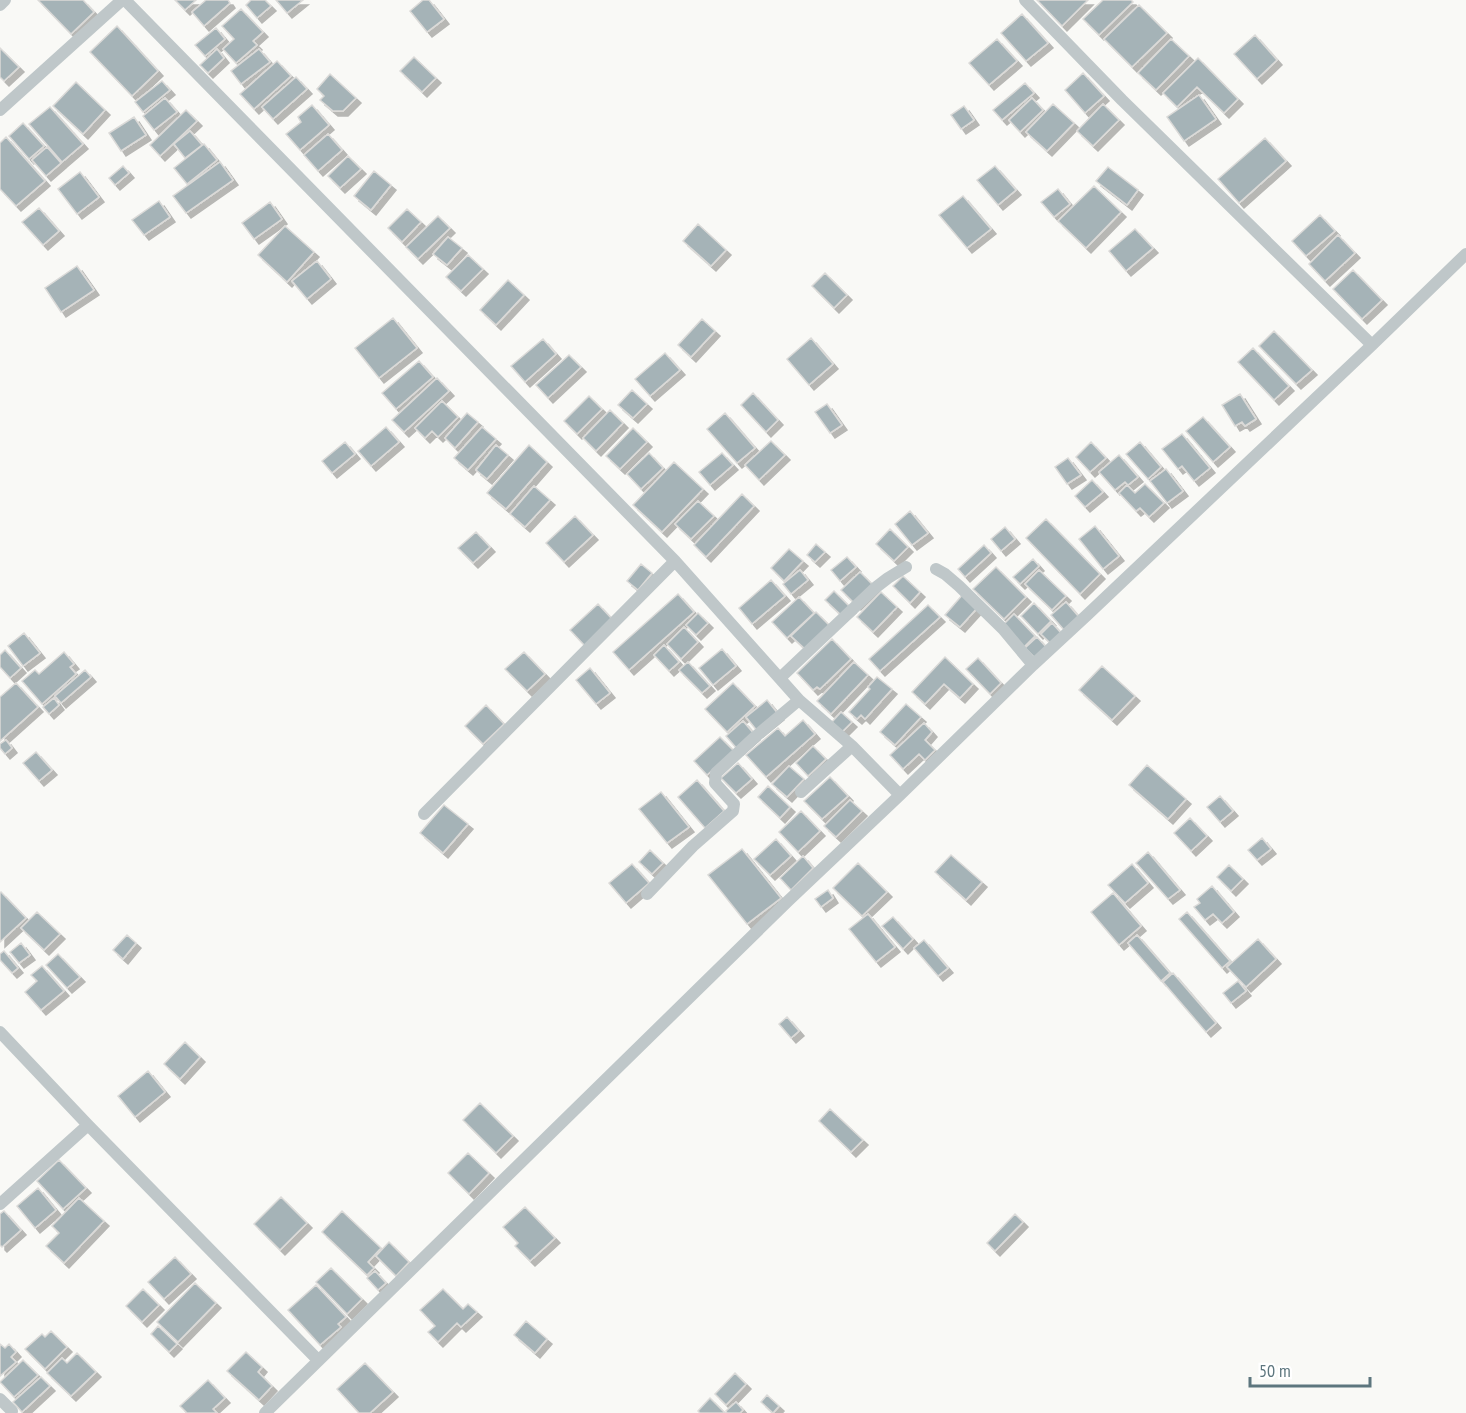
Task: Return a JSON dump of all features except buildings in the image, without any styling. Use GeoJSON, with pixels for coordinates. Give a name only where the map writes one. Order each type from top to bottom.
{"type":"FeatureCollection","features":[{"type":"Feature","properties":{"kind":"street"},"geometry":{"type":"LineString","coordinates":[[0,5],[5,0]]}},
{"type":"Feature","properties":{"kind":"street"},"geometry":{"type":"LineString","coordinates":[[0,110],[124,0],[675,561],[799,700],[852,746],[900,795]]}},
{"type":"Feature","properties":{"kind":"street"},"geometry":{"type":"LineString","coordinates":[[1026,0],[1122,100],[1372,345]]}},
{"type":"Feature","properties":{"kind":"street"},"geometry":{"type":"LineString","coordinates":[[266,1413],[788,901],[1466,254]]}},
{"type":"Feature","properties":{"kind":"street"},"geometry":{"type":"LineString","coordinates":[[424,814],[675,561]]}},
{"type":"Feature","properties":{"kind":"street"},"geometry":{"type":"LineString","coordinates":[[780,678],[876,588],[906,567]]}},
{"type":"Feature","properties":{"kind":"street"},"geometry":{"type":"LineString","coordinates":[[936,569],[959,586],[1003,629],[1033,665]]}},
{"type":"Feature","properties":{"kind":"street"},"geometry":{"type":"LineString","coordinates":[[647,894],[693,846],[733,811],[734,804],[715,783],[716,773],[799,700]]}},
{"type":"Feature","properties":{"kind":"street"},"geometry":{"type":"LineString","coordinates":[[801,792],[852,746]]}},
{"type":"Feature","properties":{"kind":"street"},"geometry":{"type":"LineString","coordinates":[[0,1032],[318,1360]]}},
{"type":"Feature","properties":{"kind":"street"},"geometry":{"type":"LineString","coordinates":[[0,1204],[88,1125]]}},
{"type":"Feature","properties":{"kind":"street"},"geometry":{"type":"LineString","coordinates":[[0,1399],[12,1412]]}}]}
